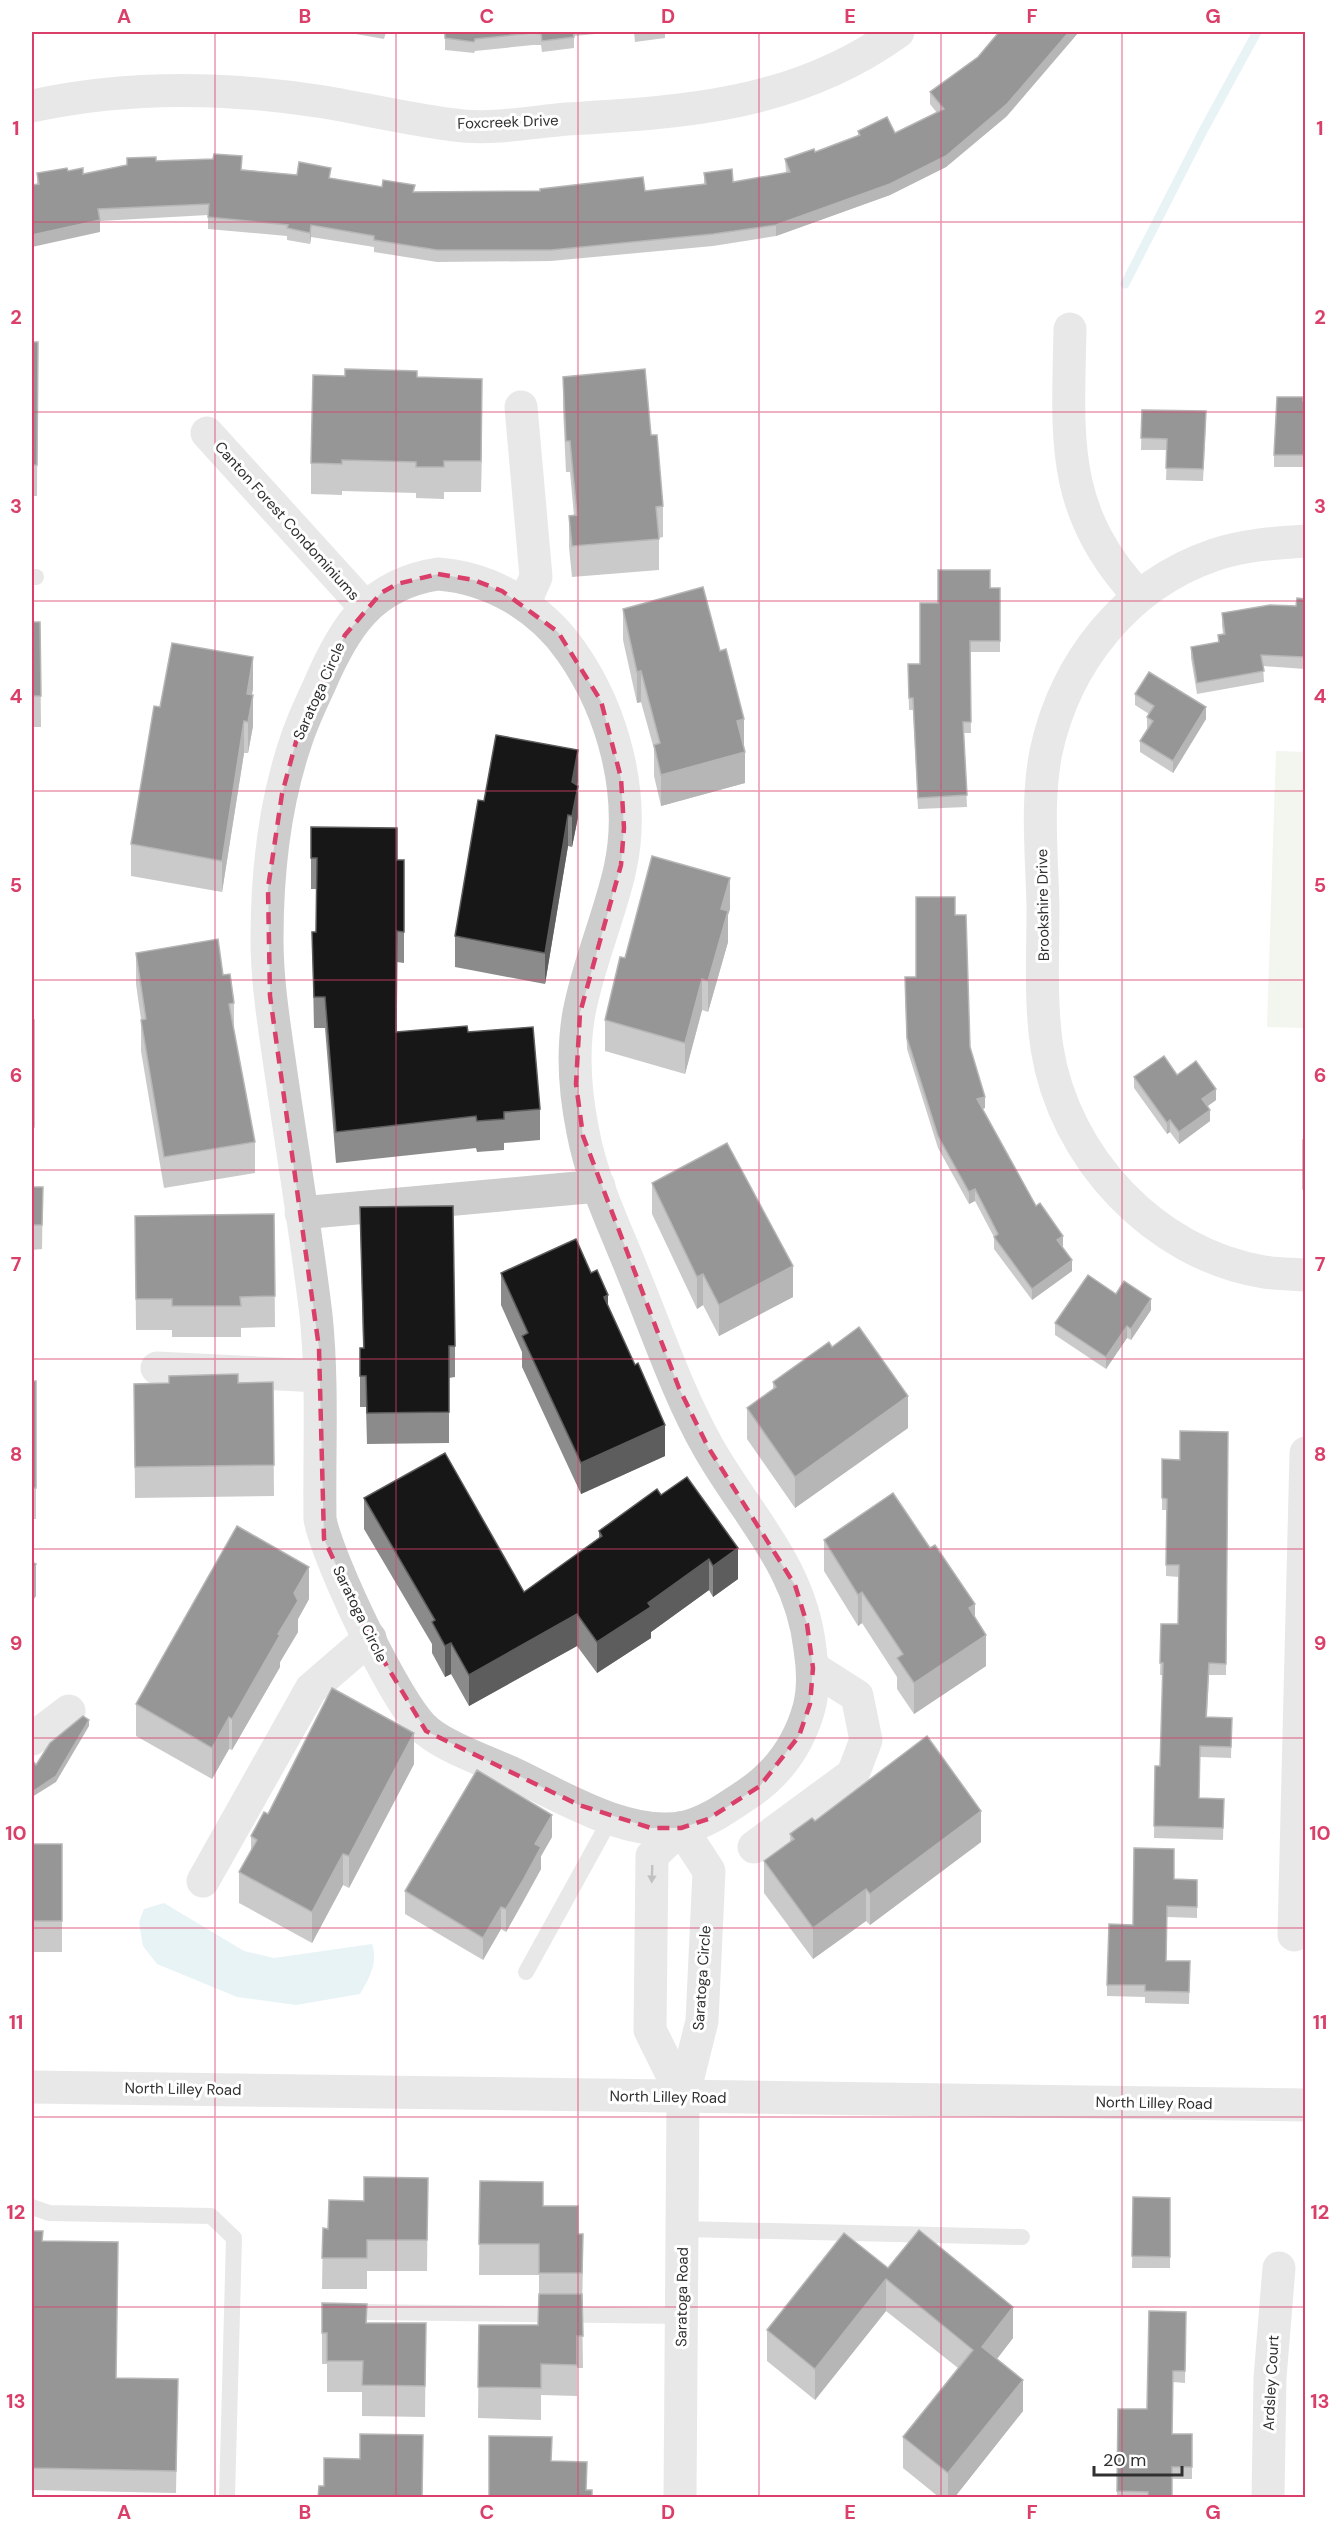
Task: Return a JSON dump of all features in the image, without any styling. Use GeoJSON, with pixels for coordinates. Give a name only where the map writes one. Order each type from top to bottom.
{"type":"FeatureCollection","features":[{"type":"Feature","properties":{"kind":"street","name":"Foxcreek Drive"},"geometry":{"type":"LineString","coordinates":[[32,106],[112,93],[194,90],[278,95],[465,126],[693,110],[745,101],[786,90],[837,69],[877,47],[898,32]]}},
{"type":"Feature","properties":{"kind":"street"},"geometry":{"type":"LineString","coordinates":[[1070,329],[1068,432],[1075,488],[1084,514],[1100,546],[1120,576],[1139,596]]}},
{"type":"Feature","properties":{"kind":"street"},"geometry":{"type":"LineString","coordinates":[[521,407],[536,577],[524,604]]}},
{"type":"Feature","properties":{"kind":"street","name":"Canton Forest Condominiums"},"geometry":{"type":"LineString","coordinates":[[207,434],[366,608]]}},
{"type":"Feature","properties":{"kind":"street","name":"Brookshire Drive"},"geometry":{"type":"LineString","coordinates":[[1305,541],[1263,543],[1214,555],[1171,574],[1139,596],[1109,625],[1080,663],[1060,706],[1046,753],[1041,801],[1044,1008],[1053,1076],[1066,1113],[1089,1156],[1120,1195],[1150,1222],[1191,1248],[1227,1263],[1265,1272],[1305,1275]]}},
{"type":"Feature","properties":{"kind":"street","name":"Saratoga Circle"},"geometry":{"type":"LineString","coordinates":[[438,574],[474,580],[524,604],[558,632],[588,675],[611,729],[621,778],[624,828],[621,865],[580,1012],[576,1084],[584,1136],[599,1186],[684,1398],[708,1447],[782,1560],[795,1585],[807,1624],[813,1668],[810,1704],[799,1736],[780,1766],[760,1786],[708,1819],[681,1828],[651,1828],[611,1818],[579,1805],[426,1731],[407,1707],[370,1638],[324,1539],[320,1519],[319,1348],[309,1251],[301,1214],[270,996],[267,942],[268,888],[282,794],[297,738],[330,660],[366,608],[381,593],[397,584],[414,578],[438,574]]}},
{"type":"Feature","properties":{"kind":"street"},"geometry":{"type":"LineString","coordinates":[[301,1214],[599,1186]]}},
{"type":"Feature","properties":{"kind":"street"},"geometry":{"type":"LineString","coordinates":[[157,1368],[319,1376]]}},
{"type":"Feature","properties":{"kind":"street"},"geometry":{"type":"LineString","coordinates":[[1294,1935],[1305,1453]]}},
{"type":"Feature","properties":{"kind":"street"},"geometry":{"type":"LineString","coordinates":[[202,1881],[311,1689],[370,1638]]}},
{"type":"Feature","properties":{"kind":"street"},"geometry":{"type":"LineString","coordinates":[[754,1847],[853,1774],[866,1740],[857,1696],[813,1668]]}},
{"type":"Feature","properties":{"kind":"street"},"geometry":{"type":"LineString","coordinates":[[32,1739],[69,1711]]}},
{"type":"Feature","properties":{"kind":"street","name":"Saratoga Circle"},"geometry":{"type":"LineString","coordinates":[[681,1828],[709,1871],[702,2021],[683,2097]]}},
{"type":"Feature","properties":{"kind":"street","name":"Saratoga Circle"},"geometry":{"type":"LineString","coordinates":[[681,1828],[652,1856],[650,2030],[683,2097]]}},
{"type":"Feature","properties":{"kind":"street","name":"North Lilley Road"},"geometry":{"type":"LineString","coordinates":[[32,2087],[1305,2105]]}},
{"type":"Feature","properties":{"kind":"street","name":"Saratoga Road"},"geometry":{"type":"LineString","coordinates":[[680,2498],[683,2097]]}},
{"type":"Feature","properties":{"kind":"street","name":"Ardsley Court"},"geometry":{"type":"LineString","coordinates":[[1268,2498],[1270,2378],[1279,2268]]}},
{"type":"Feature","properties":{"kind":"lane"},"geometry":{"type":"LineString","coordinates":[[526,1972],[611,1818]]}},
{"type":"Feature","properties":{"kind":"lane"},"geometry":{"type":"LineString","coordinates":[[32,2207],[49,2213],[211,2216],[234,2238],[227,2498]]}},
{"type":"Feature","properties":{"kind":"lane"},"geometry":{"type":"LineString","coordinates":[[682,2229],[1022,2237]]}},
{"type":"Feature","properties":{"kind":"lane"},"geometry":{"type":"LineString","coordinates":[[367,2312],[681,2316]]}},
{"type":"Feature","properties":{"kind":"highlighted area"},"geometry":{"type":"Polygon","coordinates":[[[438,574],[474,580],[502,591],[558,632],[601,701],[621,778],[624,828],[621,865],[580,1013],[576,1084],[583,1136],[679,1388],[708,1447],[795,1585],[807,1624],[813,1668],[810,1704],[799,1736],[760,1786],[708,1819],[681,1828],[651,1828],[579,1805],[426,1731],[370,1638],[324,1539],[319,1348],[270,996],[268,888],[282,794],[297,738],[345,635],[381,593],[397,584],[438,574]]]}},
{"type":"Feature","properties":{"kind":"shaded area"},"geometry":{"type":"Polygon","coordinates":[[[1276,751],[1305,752],[1305,1028],[1267,1027],[1276,751]]]}},
{"type":"Feature","properties":{"kind":"water"},"geometry":{"type":"Polygon","coordinates":[[[164,1903],[244,1951],[274,1958],[372,1944],[374,1957],[372,1970],[360,1994],[296,2005],[237,1997],[157,1964],[143,1946],[139,1922],[144,1909],[164,1903]]]}},
{"type":"Feature","properties":{"kind":"building"},"geometry":{"type":"Polygon","coordinates":[[[445,32],[573,32],[574,37],[542,41],[541,34],[533,33],[475,39],[474,42],[445,38],[445,32]]]}},
{"type":"Feature","properties":{"kind":"building"},"geometry":{"type":"Polygon","coordinates":[[[999,32],[1069,32],[1007,104],[946,156],[890,184],[776,225],[713,234],[551,250],[437,250],[374,240],[374,236],[311,225],[310,233],[287,228],[288,225],[208,217],[209,204],[98,209],[100,220],[32,235],[32,185],[39,184],[37,173],[83,168],[83,174],[127,165],[127,158],[156,157],[156,161],[213,159],[214,154],[242,156],[241,170],[297,175],[299,162],[331,168],[329,178],[382,187],[383,180],[415,185],[413,192],[540,191],[540,189],[643,177],[645,191],[706,184],[704,173],[732,169],[733,182],[790,172],[785,159],[814,149],[815,152],[860,135],[858,131],[887,117],[895,133],[944,109],[930,92],[978,57],[999,32]]]}},
{"type":"Feature","properties":{"kind":"building"},"geometry":{"type":"Polygon","coordinates":[[[32,342],[38,342],[37,465],[32,465],[32,342]]]}},
{"type":"Feature","properties":{"kind":"building"},"geometry":{"type":"Polygon","coordinates":[[[345,369],[417,371],[417,377],[482,379],[481,461],[444,461],[444,467],[416,467],[416,462],[342,460],[342,464],[311,463],[313,375],[345,376],[345,369]]]}},
{"type":"Feature","properties":{"kind":"building"},"geometry":{"type":"Polygon","coordinates":[[[645,369],[651,435],[657,435],[663,506],[656,507],[659,539],[572,546],[569,516],[577,515],[570,441],[566,441],[563,377],[645,369]]]}},
{"type":"Feature","properties":{"kind":"building"},"geometry":{"type":"Polygon","coordinates":[[[1277,397],[1303,397],[1305,401],[1305,455],[1274,455],[1277,397]]]}},
{"type":"Feature","properties":{"kind":"building"},"geometry":{"type":"Polygon","coordinates":[[[1142,410],[1206,411],[1203,469],[1166,468],[1167,439],[1141,438],[1142,410]]]}},
{"type":"Feature","properties":{"kind":"building"},"geometry":{"type":"Polygon","coordinates":[[[938,570],[990,570],[990,588],[1000,588],[1000,641],[970,641],[971,722],[963,722],[967,795],[918,798],[913,698],[909,698],[908,664],[920,664],[920,603],[938,603],[938,570]]]}},
{"type":"Feature","properties":{"kind":"building"},"geometry":{"type":"Polygon","coordinates":[[[703,587],[720,651],[726,649],[744,719],[737,721],[745,752],[661,775],[654,745],[660,743],[641,671],[637,672],[623,609],[703,587]]]}},
{"type":"Feature","properties":{"kind":"building"},"geometry":{"type":"Polygon","coordinates":[[[1297,598],[1305,599],[1305,657],[1261,655],[1264,671],[1197,683],[1191,647],[1219,642],[1218,635],[1225,634],[1222,613],[1270,605],[1296,606],[1297,598]]]}},
{"type":"Feature","properties":{"kind":"building"},"geometry":{"type":"Polygon","coordinates":[[[32,622],[40,622],[41,696],[32,696],[32,622]]]}},
{"type":"Feature","properties":{"kind":"building"},"geometry":{"type":"Polygon","coordinates":[[[172,643],[253,657],[247,694],[253,695],[248,722],[244,721],[222,861],[131,844],[154,706],[160,707],[172,643]]]}},
{"type":"Feature","properties":{"kind":"building"},"geometry":{"type":"Polygon","coordinates":[[[1149,672],[1206,707],[1173,761],[1140,741],[1153,721],[1147,717],[1154,706],[1135,694],[1149,672]]]}},
{"type":"Feature","properties":{"kind":"building"},"geometry":{"type":"Polygon","coordinates":[[[496,735],[578,750],[572,782],[578,786],[572,816],[568,815],[545,953],[455,936],[478,800],[484,801],[496,735]]]}},
{"type":"Feature","properties":{"kind":"building"},"geometry":{"type":"Polygon","coordinates":[[[311,827],[397,828],[397,860],[404,860],[404,932],[397,931],[396,1032],[467,1026],[468,1032],[533,1027],[540,1109],[504,1112],[504,1119],[477,1121],[476,1116],[336,1132],[325,997],[314,997],[312,932],[316,932],[317,858],[311,858],[311,827]]]}},
{"type":"Feature","properties":{"kind":"building"},"geometry":{"type":"Polygon","coordinates":[[[652,856],[730,878],[721,909],[728,911],[708,981],[702,979],[685,1043],[605,1020],[620,957],[625,958],[652,856]]]}},
{"type":"Feature","properties":{"kind":"building"},"geometry":{"type":"Polygon","coordinates":[[[916,897],[955,897],[955,915],[966,915],[970,1047],[985,1097],[977,1099],[1036,1206],[1040,1203],[1063,1236],[1057,1240],[1072,1260],[1032,1289],[994,1237],[998,1234],[975,1189],[969,1192],[938,1136],[907,1038],[905,977],[916,977],[916,897]]]}},
{"type":"Feature","properties":{"kind":"building"},"geometry":{"type":"Polygon","coordinates":[[[218,939],[223,975],[230,974],[234,1003],[229,1004],[255,1142],[164,1157],[141,1020],[146,1019],[136,953],[218,939]]]}},
{"type":"Feature","properties":{"kind":"building"},"geometry":{"type":"Polygon","coordinates":[[[32,1020],[34,1020],[34,1127],[32,1127],[32,1020]]]}},
{"type":"Feature","properties":{"kind":"building"},"geometry":{"type":"Polygon","coordinates":[[[1164,1056],[1177,1075],[1196,1061],[1216,1089],[1202,1099],[1210,1110],[1179,1132],[1170,1120],[1167,1123],[1134,1077],[1164,1056]]]}},
{"type":"Feature","properties":{"kind":"building"},"geometry":{"type":"Polygon","coordinates":[[[1303,1140],[1305,1140],[1305,1189],[1303,1189],[1303,1140]]]}},
{"type":"Feature","properties":{"kind":"building"},"geometry":{"type":"Polygon","coordinates":[[[727,1143],[793,1266],[719,1305],[703,1274],[697,1277],[652,1183],[727,1143]]]}},
{"type":"Feature","properties":{"kind":"building"},"geometry":{"type":"Polygon","coordinates":[[[32,1187],[43,1187],[42,1225],[32,1225],[32,1187]]]}},
{"type":"Feature","properties":{"kind":"building"},"geometry":{"type":"Polygon","coordinates":[[[453,1206],[455,1346],[449,1346],[449,1412],[367,1413],[366,1376],[360,1376],[360,1348],[364,1348],[360,1207],[453,1206]]]}},
{"type":"Feature","properties":{"kind":"building"},"geometry":{"type":"Polygon","coordinates":[[[274,1214],[275,1296],[240,1297],[241,1306],[172,1306],[172,1299],[136,1299],[135,1216],[274,1214]]]}},
{"type":"Feature","properties":{"kind":"building"},"geometry":{"type":"Polygon","coordinates":[[[576,1239],[591,1273],[597,1270],[608,1295],[604,1297],[635,1365],[638,1363],[665,1425],[581,1463],[522,1336],[528,1333],[501,1273],[576,1239]]]}},
{"type":"Feature","properties":{"kind":"building"},"geometry":{"type":"Polygon","coordinates":[[[1088,1275],[1116,1294],[1124,1281],[1151,1299],[1131,1329],[1127,1326],[1106,1357],[1055,1323],[1088,1275]]]}},
{"type":"Feature","properties":{"kind":"building"},"geometry":{"type":"Polygon","coordinates":[[[859,1327],[908,1396],[795,1477],[747,1408],[776,1387],[773,1382],[829,1342],[832,1347],[859,1327]]]}},
{"type":"Feature","properties":{"kind":"building"},"geometry":{"type":"Polygon","coordinates":[[[238,1374],[238,1383],[273,1382],[274,1465],[135,1467],[134,1384],[169,1383],[169,1376],[238,1374]]]}},
{"type":"Feature","properties":{"kind":"building"},"geometry":{"type":"Polygon","coordinates":[[[32,1381],[36,1381],[36,1488],[32,1488],[32,1381]]]}},
{"type":"Feature","properties":{"kind":"building"},"geometry":{"type":"Polygon","coordinates":[[[1180,1431],[1228,1432],[1226,1664],[1209,1663],[1206,1717],[1232,1718],[1231,1747],[1200,1746],[1199,1798],[1224,1799],[1223,1828],[1154,1826],[1155,1766],[1160,1766],[1163,1663],[1160,1663],[1161,1624],[1178,1624],[1179,1565],[1166,1565],[1167,1499],[1162,1498],[1162,1459],[1180,1460],[1180,1431]]]}},
{"type":"Feature","properties":{"kind":"building"},"geometry":{"type":"Polygon","coordinates":[[[445,1453],[524,1592],[602,1536],[599,1531],[657,1489],[661,1495],[687,1477],[738,1548],[713,1566],[709,1559],[648,1603],[651,1607],[597,1642],[577,1614],[469,1675],[451,1643],[445,1646],[432,1622],[435,1620],[364,1498],[445,1453]]]}},
{"type":"Feature","properties":{"kind":"building"},"geometry":{"type":"Polygon","coordinates":[[[893,1493],[930,1548],[935,1545],[975,1604],[969,1608],[986,1635],[914,1683],[897,1658],[903,1654],[862,1592],[858,1595],[824,1540],[893,1493]]]}},
{"type":"Feature","properties":{"kind":"building"},"geometry":{"type":"Polygon","coordinates":[[[237,1526],[309,1567],[294,1593],[298,1601],[278,1634],[280,1635],[232,1719],[229,1717],[212,1748],[136,1704],[237,1526]]]}},
{"type":"Feature","properties":{"kind":"building"},"geometry":{"type":"Polygon","coordinates":[[[332,1688],[414,1733],[349,1856],[343,1854],[312,1912],[239,1872],[257,1840],[251,1836],[264,1812],[268,1814],[332,1688]]]}},
{"type":"Feature","properties":{"kind":"building"},"geometry":{"type":"Polygon","coordinates":[[[83,1716],[89,1720],[56,1776],[32,1792],[32,1760],[36,1765],[50,1743],[83,1716]]]}},
{"type":"Feature","properties":{"kind":"building"},"geometry":{"type":"Polygon","coordinates":[[[927,1736],[981,1811],[870,1894],[866,1889],[813,1928],[764,1861],[794,1839],[790,1834],[812,1818],[815,1821],[927,1736]]]}},
{"type":"Feature","properties":{"kind":"building"},"geometry":{"type":"Polygon","coordinates":[[[477,1770],[552,1815],[535,1844],[541,1847],[522,1882],[506,1909],[501,1907],[483,1938],[405,1891],[477,1770]]]}},
{"type":"Feature","properties":{"kind":"building"},"geometry":{"type":"Polygon","coordinates":[[[32,1844],[62,1844],[62,1921],[32,1921],[32,1844]]]}},
{"type":"Feature","properties":{"kind":"building"},"geometry":{"type":"Polygon","coordinates":[[[1134,1848],[1174,1849],[1174,1879],[1197,1880],[1197,1907],[1167,1906],[1166,1961],[1190,1961],[1189,1992],[1145,1991],[1145,1985],[1107,1985],[1109,1924],[1133,1925],[1134,1848]]]}},
{"type":"Feature","properties":{"kind":"building"},"geometry":{"type":"Polygon","coordinates":[[[364,2177],[428,2178],[427,2240],[367,2240],[367,2258],[322,2258],[323,2228],[328,2229],[329,2200],[364,2201],[364,2177]]]}},
{"type":"Feature","properties":{"kind":"building"},"geometry":{"type":"Polygon","coordinates":[[[480,2181],[543,2182],[543,2206],[578,2206],[578,2234],[583,2234],[582,2273],[539,2273],[539,2244],[479,2244],[480,2181]]]}},
{"type":"Feature","properties":{"kind":"building"},"geometry":{"type":"Polygon","coordinates":[[[1133,2197],[1170,2198],[1170,2257],[1132,2256],[1133,2197]]]}},
{"type":"Feature","properties":{"kind":"building"},"geometry":{"type":"Polygon","coordinates":[[[919,2230],[1013,2307],[982,2347],[1023,2380],[948,2473],[903,2437],[973,2350],[886,2279],[815,2369],[767,2330],[844,2233],[888,2268],[919,2230]]]}},
{"type":"Feature","properties":{"kind":"building"},"geometry":{"type":"Polygon","coordinates":[[[32,2231],[43,2231],[42,2241],[118,2242],[116,2378],[178,2379],[176,2471],[32,2468],[32,2231]]]}},
{"type":"Feature","properties":{"kind":"building"},"geometry":{"type":"Polygon","coordinates":[[[539,2294],[582,2294],[583,2336],[577,2336],[577,2365],[541,2364],[541,2388],[478,2387],[479,2325],[538,2325],[539,2294]]]}},
{"type":"Feature","properties":{"kind":"building"},"geometry":{"type":"Polygon","coordinates":[[[322,2303],[367,2304],[366,2323],[426,2323],[425,2386],[362,2385],[363,2361],[327,2361],[327,2333],[322,2333],[322,2303]]]}},
{"type":"Feature","properties":{"kind":"building"},"geometry":{"type":"Polygon","coordinates":[[[1149,2311],[1186,2312],[1185,2371],[1173,2371],[1172,2434],[1192,2434],[1192,2467],[1172,2467],[1172,2498],[1148,2498],[1148,2492],[1117,2491],[1118,2409],[1147,2409],[1149,2311]]]}},
{"type":"Feature","properties":{"kind":"building"},"geometry":{"type":"Polygon","coordinates":[[[360,2434],[423,2435],[422,2498],[318,2498],[319,2486],[324,2486],[324,2458],[360,2459],[360,2434]]]}},
{"type":"Feature","properties":{"kind":"building"},"geometry":{"type":"Polygon","coordinates":[[[489,2436],[552,2437],[551,2461],[587,2462],[586,2490],[592,2490],[592,2498],[489,2498],[489,2436]]]}},
{"type":"Feature","properties":{"kind":"waterway"},"geometry":{"type":"LineString","coordinates":[[1125,284],[1204,129],[1257,32]]}}]}
